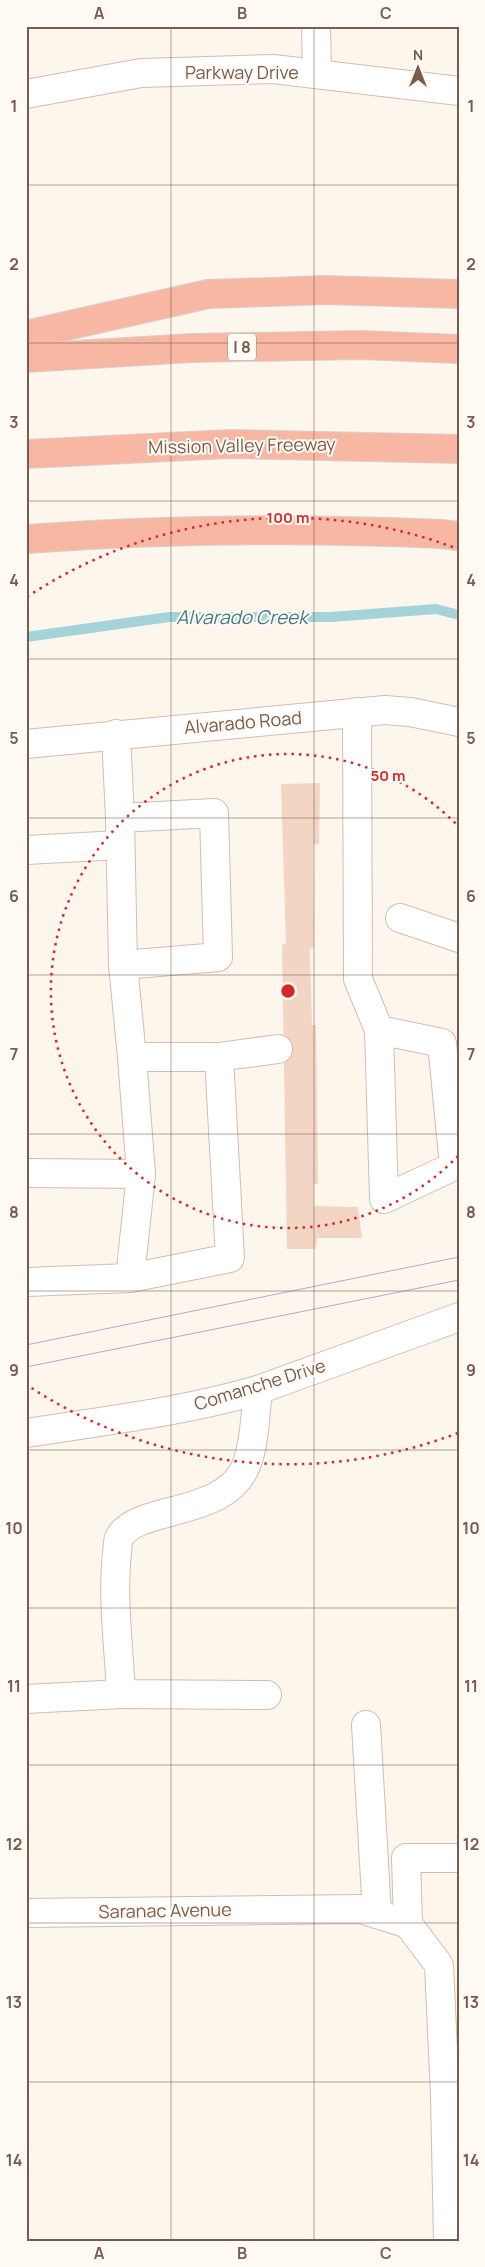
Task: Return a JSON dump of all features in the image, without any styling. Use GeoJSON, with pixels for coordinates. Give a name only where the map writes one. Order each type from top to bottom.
{"type":"FeatureCollection","features":[{"type":"Feature","properties":{"kind":"highway"},"geometry":{"type":"LineString","coordinates":[[26,335],[208,294],[326,290],[459,294]]}},
{"type":"Feature","properties":{"kind":"highway","name":"I 8"},"geometry":{"type":"LineString","coordinates":[[26,358],[202,348],[361,345],[459,349]]}},
{"type":"Feature","properties":{"kind":"highway","name":"Mission Valley Freeway"},"geometry":{"type":"LineString","coordinates":[[26,454],[230,444],[459,449]]}},
{"type":"Feature","properties":{"kind":"highway"},"geometry":{"type":"LineString","coordinates":[[26,540],[150,532],[352,531],[459,536]]}},
{"type":"Feature","properties":{"kind":"street"},"geometry":{"type":"LineString","coordinates":[[316,26],[317,74]]}},
{"type":"Feature","properties":{"kind":"street","name":"Parkway Drive"},"geometry":{"type":"LineString","coordinates":[[26,94],[141,73],[273,69],[459,91]]}},
{"type":"Feature","properties":{"kind":"street","name":"Alvarado Road"},"geometry":{"type":"LineString","coordinates":[[26,744],[385,710],[410,712],[459,722]]}},
{"type":"Feature","properties":{"kind":"street"},"geometry":{"type":"LineString","coordinates":[[357,712],[358,980],[379,1030],[384,1199],[454,1166],[442,1044],[379,1030]]}},
{"type":"Feature","properties":{"kind":"street"},"geometry":{"type":"LineString","coordinates":[[116,734],[123,965],[141,1174],[130,1278]]}},
{"type":"Feature","properties":{"kind":"street"},"geometry":{"type":"LineString","coordinates":[[120,818],[214,813],[218,957],[123,965]]}},
{"type":"Feature","properties":{"kind":"street"},"geometry":{"type":"LineString","coordinates":[[26,850],[120,845]]}},
{"type":"Feature","properties":{"kind":"street"},"geometry":{"type":"LineString","coordinates":[[400,918],[459,938]]}},
{"type":"Feature","properties":{"kind":"street"},"geometry":{"type":"LineString","coordinates":[[132,1057],[219,1057],[278,1049]]}},
{"type":"Feature","properties":{"kind":"street"},"geometry":{"type":"LineString","coordinates":[[26,1282],[130,1278],[230,1258],[219,1057]]}},
{"type":"Feature","properties":{"kind":"street"},"geometry":{"type":"LineString","coordinates":[[26,1173],[141,1174]]}},
{"type":"Feature","properties":{"kind":"street","name":"Comanche Drive"},"geometry":{"type":"LineString","coordinates":[[26,1432],[176,1410],[224,1400],[258,1390],[459,1317]]}},
{"type":"Feature","properties":{"kind":"street"},"geometry":{"type":"LineString","coordinates":[[121,1694],[116,1568],[119,1539],[129,1528],[139,1522],[204,1502],[222,1494],[233,1484],[244,1470],[250,1455],[258,1390]]}},
{"type":"Feature","properties":{"kind":"street"},"geometry":{"type":"LineString","coordinates":[[26,1699],[121,1694],[267,1695]]}},
{"type":"Feature","properties":{"kind":"street"},"geometry":{"type":"LineString","coordinates":[[366,1725],[377,1914]]}},
{"type":"Feature","properties":{"kind":"street"},"geometry":{"type":"LineString","coordinates":[[448,2241],[452,2095],[439,1965],[408,1924],[406,1858],[459,1858]]}},
{"type":"Feature","properties":{"kind":"street","name":"Saranac Avenue"},"geometry":{"type":"LineString","coordinates":[[26,1913],[361,1909],[408,1924]]}},
{"type":"Feature","properties":{"kind":"building"},"geometry":{"type":"Polygon","coordinates":[[[320,783],[319,844],[313,845],[314,947],[310,949],[312,1025],[316,1025],[318,1184],[314,1184],[314,1206],[358,1207],[362,1238],[317,1238],[316,1249],[287,1249],[282,945],[286,943],[281,784],[320,783]]]}},
{"type":"Feature","properties":{"kind":"waterway","name":"Alvarado Creek"},"geometry":{"type":"LineString","coordinates":[[26,637],[169,617],[331,617],[436,609],[459,615]]}},
{"type":"Feature","properties":{"kind":"tram line"},"geometry":{"type":"LineString","coordinates":[[26,1345],[459,1257]]}},
{"type":"Feature","properties":{"kind":"tram line"},"geometry":{"type":"LineString","coordinates":[[26,1367],[459,1280]]}}]}
